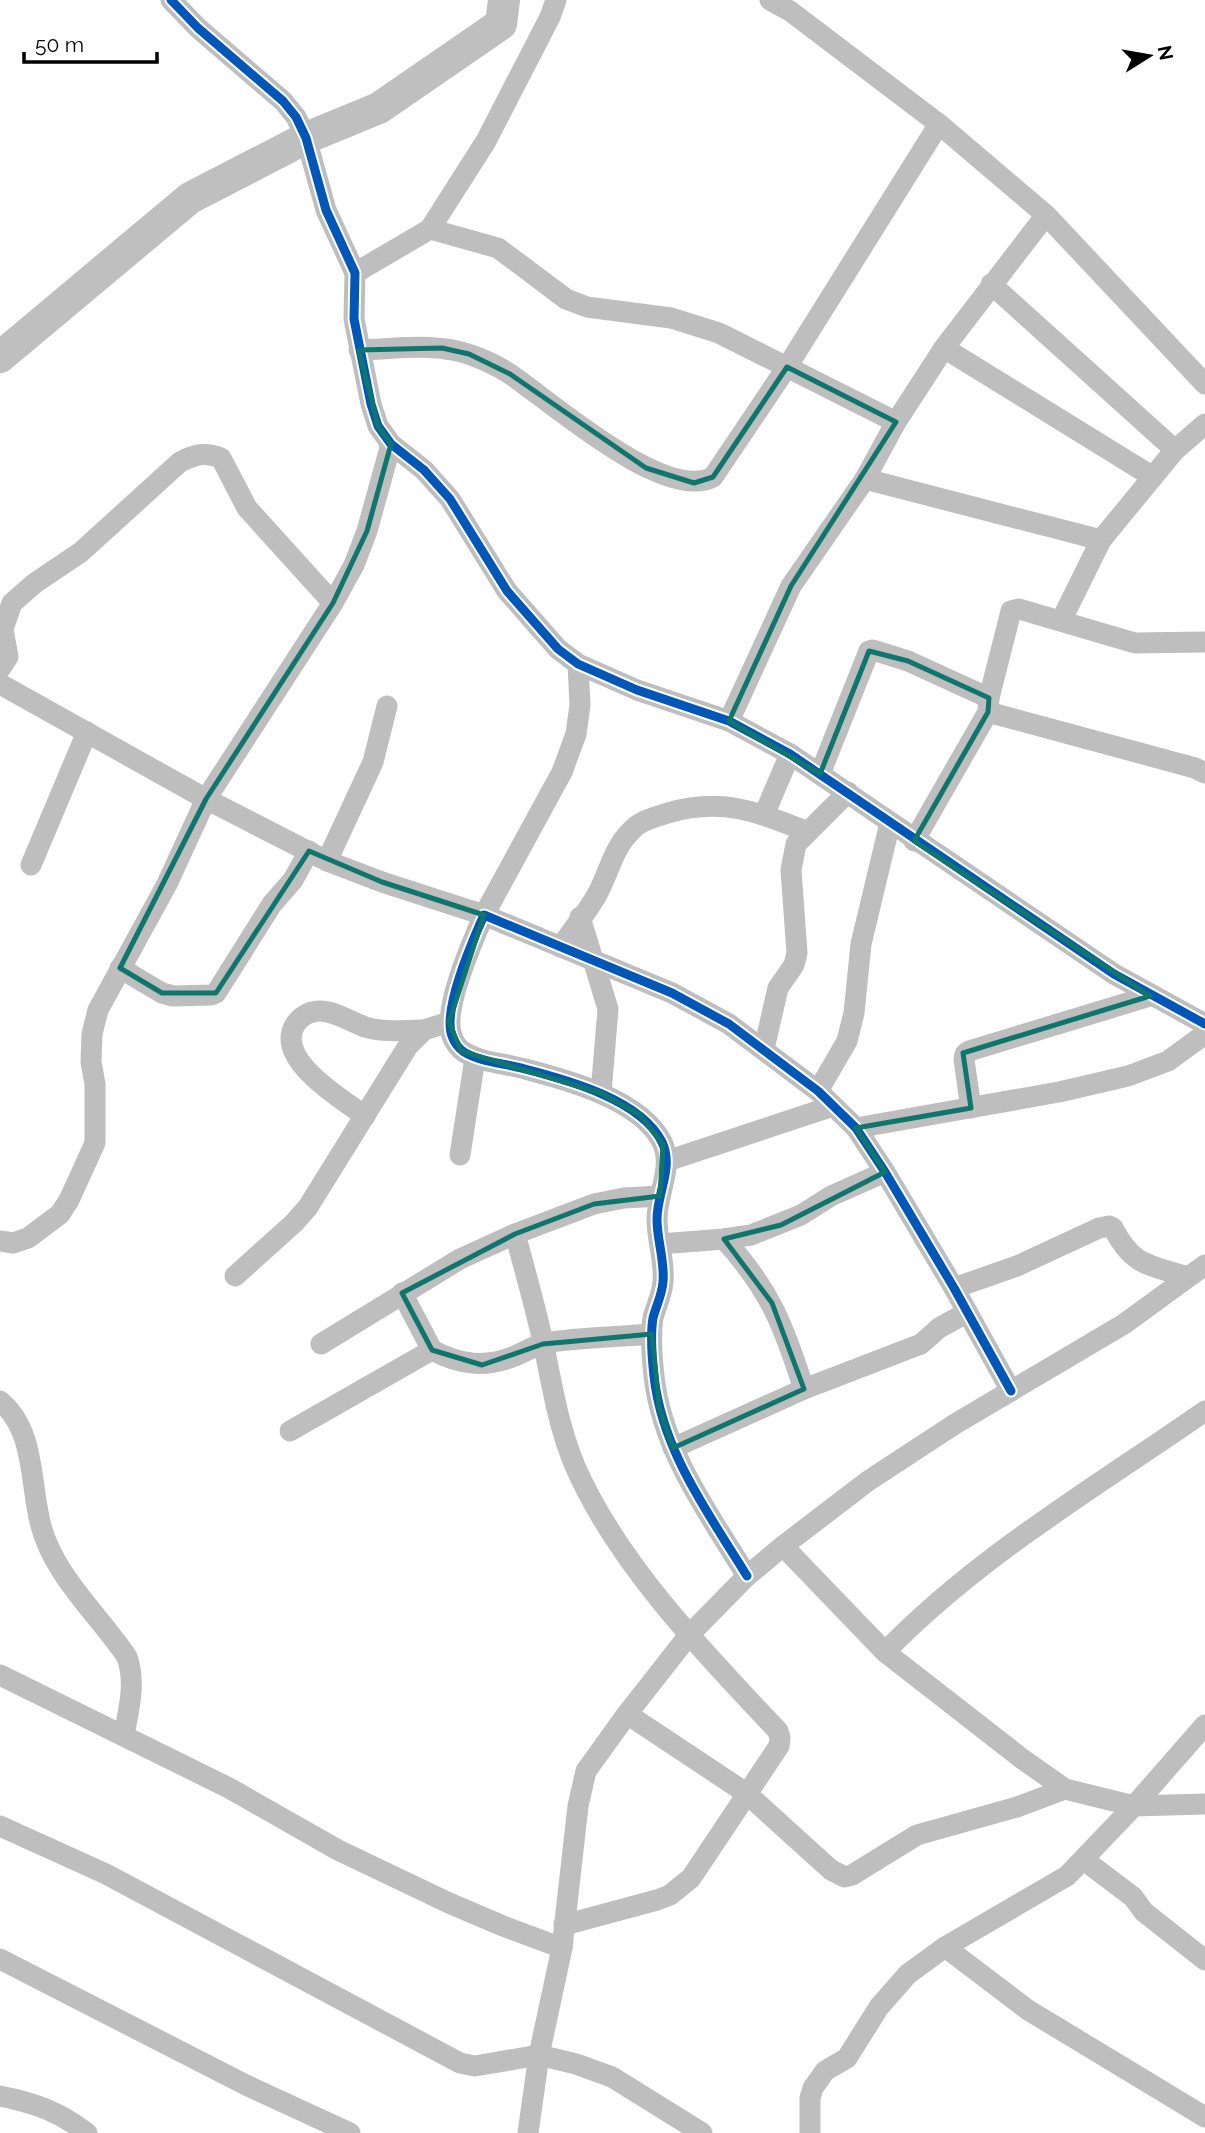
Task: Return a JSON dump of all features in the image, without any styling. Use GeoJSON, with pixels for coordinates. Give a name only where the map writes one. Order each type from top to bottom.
{"type":"FeatureCollection","features":[{"type":"Feature","properties":{"kind":"street"},"geometry":{"type":"LineString","coordinates":[[172,0],[198,28],[283,101],[296,117],[306,138],[326,210],[355,272],[354,319],[378,426],[391,444],[424,470],[450,499],[507,591],[558,649],[578,664],[637,690],[729,721],[790,754],[848,792],[914,841],[1150,996],[1204,1023],[1168,1061],[1128,1076],[1059,1092],[856,1128]]}},
{"type":"Feature","properties":{"kind":"street"},"geometry":{"type":"LineString","coordinates":[[355,272],[430,229],[486,141],[545,27],[556,0]]}},
{"type":"Feature","properties":{"kind":"street"},"geometry":{"type":"LineString","coordinates":[[770,0],[790,10],[939,124],[1046,215],[1205,384]]}},
{"type":"Feature","properties":{"kind":"street"},"geometry":{"type":"LineString","coordinates":[[359,350],[442,348],[470,354],[510,374],[559,411],[646,468],[670,478],[706,481],[713,477],[788,367],[939,124]]}},
{"type":"Feature","properties":{"kind":"street"},"geometry":{"type":"LineString","coordinates":[[729,721],[791,586],[865,479],[943,348],[1046,215]]}},
{"type":"Feature","properties":{"kind":"street"},"geometry":{"type":"LineString","coordinates":[[430,229],[498,248],[566,299],[587,307],[671,318],[719,333],[897,422]]}},
{"type":"Feature","properties":{"kind":"street"},"geometry":{"type":"LineString","coordinates":[[991,284],[1175,450]]}},
{"type":"Feature","properties":{"kind":"street"},"geometry":{"type":"LineString","coordinates":[[943,348],[1153,477]]}},
{"type":"Feature","properties":{"kind":"street"},"geometry":{"type":"LineString","coordinates":[[1184,361],[1205,356]]}},
{"type":"Feature","properties":{"kind":"street"},"geometry":{"type":"LineString","coordinates":[[1061,621],[1101,540],[1175,450],[1205,424]]}},
{"type":"Feature","properties":{"kind":"street"},"geometry":{"type":"LineString","coordinates":[[0,1241],[13,1242],[28,1238],[60,1214],[92,1154],[95,1084],[91,1062],[92,1034],[98,1010],[167,884],[206,799],[354,565],[367,531],[391,444]]}},
{"type":"Feature","properties":{"kind":"street"},"geometry":{"type":"LineString","coordinates":[[0,669],[8,657],[3,629],[12,603],[35,583],[81,552],[114,525],[180,462],[195,454],[221,458],[247,508],[332,603]]}},
{"type":"Feature","properties":{"kind":"street"},"geometry":{"type":"LineString","coordinates":[[865,479],[1101,540]]}},
{"type":"Feature","properties":{"kind":"street"},"geometry":{"type":"LineString","coordinates":[[914,841],[988,705],[1011,611],[1018,609],[1135,643],[1205,642]]}},
{"type":"Feature","properties":{"kind":"street"},"geometry":{"type":"LineString","coordinates":[[820,774],[869,651],[908,661],[988,705],[1205,773]]}},
{"type":"Feature","properties":{"kind":"street"},"geometry":{"type":"LineString","coordinates":[[578,664],[580,705],[576,734],[562,772],[484,915],[463,967],[449,1022],[452,1036],[461,1051],[475,1058],[526,1069],[601,1093],[640,1115],[660,1138],[667,1161],[657,1219],[663,1285],[653,1318],[652,1334],[659,1408],[673,1448],[698,1497],[747,1576]]}},
{"type":"Feature","properties":{"kind":"street"},"geometry":{"type":"LineString","coordinates":[[0,684],[206,799],[318,856],[382,882],[484,915],[672,993],[729,1024],[764,1049],[856,1128],[954,1288],[1012,1391]]}},
{"type":"Feature","properties":{"kind":"street"},"geometry":{"type":"LineString","coordinates":[[120,968],[162,993],[173,996],[216,993],[272,904],[318,856],[373,762],[387,706]]}},
{"type":"Feature","properties":{"kind":"street"},"geometry":{"type":"LineString","coordinates":[[31,865],[87,732]]}},
{"type":"Feature","properties":{"kind":"street"},"geometry":{"type":"LineString","coordinates":[[764,815],[790,754]]}},
{"type":"Feature","properties":{"kind":"street"},"geometry":{"type":"LineString","coordinates":[[764,1049],[778,988],[794,965],[797,953],[790,870],[796,844],[848,792]]}},
{"type":"Feature","properties":{"kind":"street"},"geometry":{"type":"LineString","coordinates":[[561,947],[596,898],[620,844],[630,830],[643,821],[707,805],[764,815],[808,832]]}},
{"type":"Feature","properties":{"kind":"street"},"geometry":{"type":"LineString","coordinates":[[667,1161],[825,1099],[847,1041],[854,1013],[861,944],[890,823]]}},
{"type":"Feature","properties":{"kind":"street"},"geometry":{"type":"LineString","coordinates":[[580,917],[608,1009],[601,1093]]}},
{"type":"Feature","properties":{"kind":"street"},"geometry":{"type":"LineString","coordinates":[[971,1108],[964,1060],[969,1051],[1150,996]]}},
{"type":"Feature","properties":{"kind":"street"},"geometry":{"type":"LineString","coordinates":[[365,1116],[322,1085],[295,1056],[290,1045],[293,1028],[302,1016],[322,1010],[380,1031],[424,1030],[449,1022]]}},
{"type":"Feature","properties":{"kind":"street"},"geometry":{"type":"LineString","coordinates":[[235,1276],[294,1223],[308,1206],[404,1052],[424,1030]]}},
{"type":"Feature","properties":{"kind":"street"},"geometry":{"type":"LineString","coordinates":[[460,1155],[475,1058]]}},
{"type":"Feature","properties":{"kind":"street"},"geometry":{"type":"LineString","coordinates":[[660,1244],[724,1240],[751,1235],[781,1225],[831,1196],[885,1172]]}},
{"type":"Feature","properties":{"kind":"street"},"geometry":{"type":"LineString","coordinates":[[321,1344],[460,1259],[515,1234],[594,1204],[624,1198],[660,1196]]}},
{"type":"Feature","properties":{"kind":"street"},"geometry":{"type":"LineString","coordinates":[[954,1288],[1017,1266],[1108,1226],[1113,1228],[1130,1255],[1141,1262],[1197,1271]]}},
{"type":"Feature","properties":{"kind":"street"},"geometry":{"type":"LineString","coordinates":[[515,1234],[543,1343],[558,1416],[574,1464],[593,1504],[639,1572],[689,1635],[778,1731],[780,1738],[779,1746],[691,1878],[670,1895],[564,1925]]}},
{"type":"Feature","properties":{"kind":"street"},"geometry":{"type":"LineString","coordinates":[[724,1240],[747,1264],[772,1303],[786,1334],[804,1388]]}},
{"type":"Feature","properties":{"kind":"street"},"geometry":{"type":"LineString","coordinates":[[528,2133],[539,2055],[562,1948],[578,1806],[586,1771],[627,1714],[689,1635],[747,1576],[783,1546],[868,1481],[955,1424],[1124,1324],[1197,1271]]}},
{"type":"Feature","properties":{"kind":"street"},"geometry":{"type":"LineString","coordinates":[[402,1293],[432,1350],[456,1361],[482,1365],[502,1361],[543,1343],[652,1334]]}},
{"type":"Feature","properties":{"kind":"street"},"geometry":{"type":"LineString","coordinates":[[673,1448],[804,1388],[921,1344],[939,1328],[966,1313]]}},
{"type":"Feature","properties":{"kind":"street"},"geometry":{"type":"LineString","coordinates":[[290,1431],[432,1350]]}},
{"type":"Feature","properties":{"kind":"street"},"geometry":{"type":"LineString","coordinates":[[0,1401],[15,1417],[23,1435],[31,1462],[40,1522],[49,1548],[66,1577],[127,1657],[132,1672],[132,1691],[124,1735]]}},
{"type":"Feature","properties":{"kind":"street"},"geometry":{"type":"LineString","coordinates":[[885,1652],[944,1596],[1205,1411]]}},
{"type":"Feature","properties":{"kind":"street"},"geometry":{"type":"LineString","coordinates":[[783,1546],[885,1652],[1021,1759],[1065,1789],[1134,1806],[1205,1804]]}},
{"type":"Feature","properties":{"kind":"street"},"geometry":{"type":"LineString","coordinates":[[0,1675],[229,1788],[338,1850],[449,1903],[562,1948]]}},
{"type":"Feature","properties":{"kind":"street"},"geometry":{"type":"LineString","coordinates":[[627,1714],[746,1793],[831,1870],[845,1877],[917,1835],[1017,1807],[1065,1789]]}},
{"type":"Feature","properties":{"kind":"street"},"geometry":{"type":"LineString","coordinates":[[810,2133],[810,2098],[818,2081],[834,2064],[847,2058],[879,2007],[908,1974],[945,1947],[1006,1910],[1053,1886],[1084,1860],[1205,1725]]}},
{"type":"Feature","properties":{"kind":"street"},"geometry":{"type":"LineString","coordinates":[[0,1826],[106,1874],[460,2063],[475,2066],[539,2055],[576,2064],[612,2077],[702,2133]]}},
{"type":"Feature","properties":{"kind":"street"},"geometry":{"type":"LineString","coordinates":[[1084,1860],[1133,1897],[1144,1912],[1205,1960]]}},
{"type":"Feature","properties":{"kind":"street"},"geometry":{"type":"LineString","coordinates":[[945,1947],[1028,2010],[1205,2117]]}},
{"type":"Feature","properties":{"kind":"street"},"geometry":{"type":"LineString","coordinates":[[0,1959],[246,2085],[349,2133]]}},
{"type":"Feature","properties":{"kind":"street"},"geometry":{"type":"LineString","coordinates":[[0,2096],[32,2102],[65,2116],[88,2133]]}},
{"type":"Feature","properties":{"kind":"highlighted area"},"geometry":{"type":"Polygon","coordinates":[[[442,348],[469,354],[510,374],[646,468],[694,483],[713,477],[787,367],[896,422],[791,586],[729,721],[820,774],[869,651],[908,661],[989,698],[988,712],[914,841],[1150,996],[963,1053],[971,1108],[856,1128],[885,1172],[781,1225],[724,1239],[772,1303],[804,1389],[673,1448],[659,1407],[652,1334],[543,1344],[482,1365],[432,1350],[402,1293],[515,1234],[594,1204],[660,1196],[663,1144],[640,1115],[601,1093],[461,1051],[449,1022],[484,915],[382,882],[309,851],[216,993],[162,993],[120,968],[206,799],[333,603],[367,531],[391,444],[378,426],[359,350],[442,348]]]}},
{"type":"Feature","properties":{"kind":"waterway"},"geometry":{"type":"LineString","coordinates":[[0,357],[190,198],[306,138],[379,108],[501,24],[504,0]]}},
{"type":"Feature","properties":{"kind":"cycle path"},"geometry":{"type":"LineString","coordinates":[[171,0],[198,28],[283,101],[296,117],[306,138],[326,210],[355,273],[354,319],[378,426],[391,444],[424,470],[450,499],[507,591],[558,649],[578,664],[637,690],[729,721],[790,754],[1114,974],[1205,1024]]}},
{"type":"Feature","properties":{"kind":"cycle path"},"geometry":{"type":"LineString","coordinates":[[747,1576],[689,1481],[677,1456],[659,1404],[651,1340],[653,1318],[663,1282],[657,1219],[666,1170],[662,1142],[652,1127],[638,1114],[602,1094],[542,1074],[478,1058],[464,1052],[457,1045],[452,1036],[451,1010],[460,975],[484,915],[672,993],[729,1024],[818,1091],[856,1128],[885,1172],[1011,1391]]}}]}
